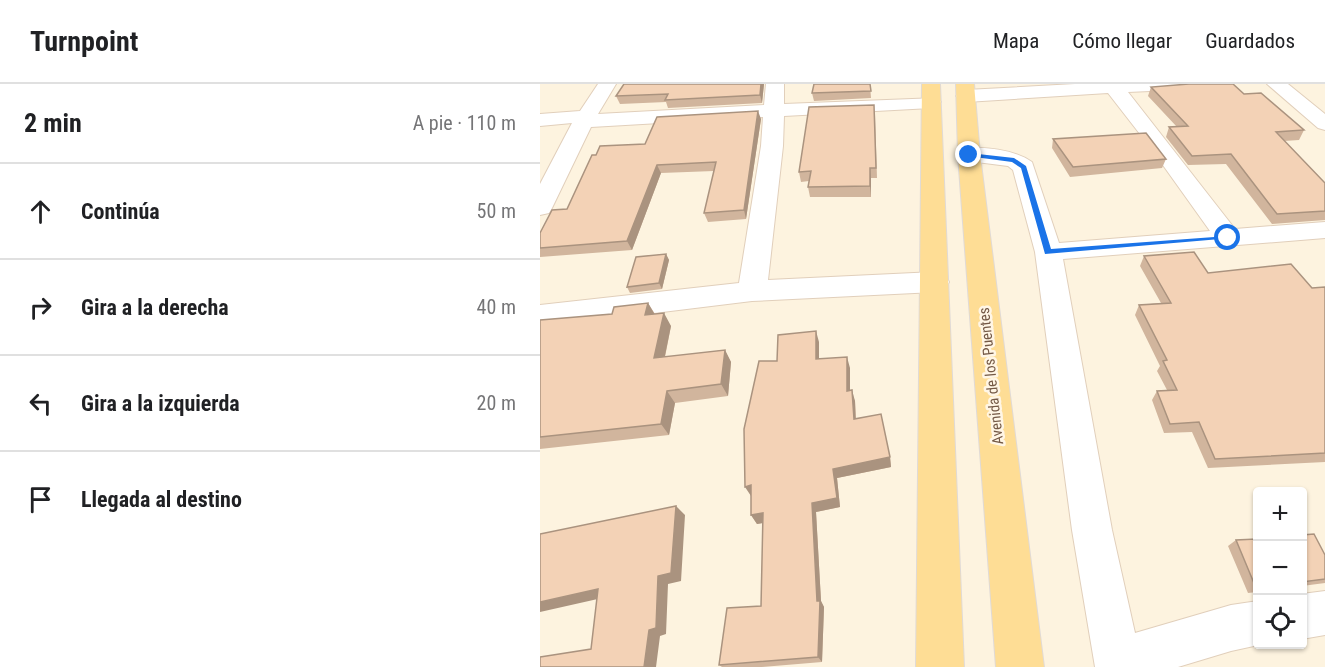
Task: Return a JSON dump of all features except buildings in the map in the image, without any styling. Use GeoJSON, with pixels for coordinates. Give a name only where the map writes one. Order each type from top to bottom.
{"type":"FeatureCollection","features":[{"type":"Feature","properties":{"kind":"main road","name":"Avenida de los Puentes"},"geometry":{"type":"LineString","coordinates":[[966,90],[969,155],[1020,667]]}},
{"type":"Feature","properties":{"kind":"main road"},"geometry":{"type":"LineString","coordinates":[[931,93],[940,667]]}},
{"type":"Feature","properties":{"kind":"street"},"geometry":{"type":"LineString","coordinates":[[540,208],[585,119],[607,84]]}},
{"type":"Feature","properties":{"kind":"street"},"geometry":{"type":"LineString","coordinates":[[752,291],[771,146],[775,84]]}},
{"type":"Feature","properties":{"kind":"street"},"geometry":{"type":"LineString","coordinates":[[966,90],[1114,88],[1172,84]]}},
{"type":"Feature","properties":{"kind":"street"},"geometry":{"type":"LineString","coordinates":[[1276,84],[1325,124]]}},
{"type":"Feature","properties":{"kind":"street"},"geometry":{"type":"LineString","coordinates":[[1114,88],[1158,142],[1228,238]]}},
{"type":"Feature","properties":{"kind":"street"},"geometry":{"type":"LineString","coordinates":[[540,120],[774,110],[895,94],[931,93]]}},
{"type":"Feature","properties":{"kind":"street"},"geometry":{"type":"LineString","coordinates":[[969,155],[1007,158],[1024,167],[1048,252],[1092,530],[1118,665],[1232,628],[1253,625]]}},
{"type":"Feature","properties":{"kind":"street"},"geometry":{"type":"LineString","coordinates":[[1048,252],[1316,231],[1325,257]]}},
{"type":"Feature","properties":{"kind":"street"},"geometry":{"type":"LineString","coordinates":[[540,316],[752,291],[935,282]]}},
{"type":"Feature","properties":{"kind":"street"},"geometry":{"type":"LineString","coordinates":[[1307,616],[1325,614]]}},
{"type":"Feature","properties":{"kind":"route"},"geometry":{"type":"LineString","coordinates":[[969,155],[1014,160],[1024,167],[1048,252],[1228,238]]}}]}
